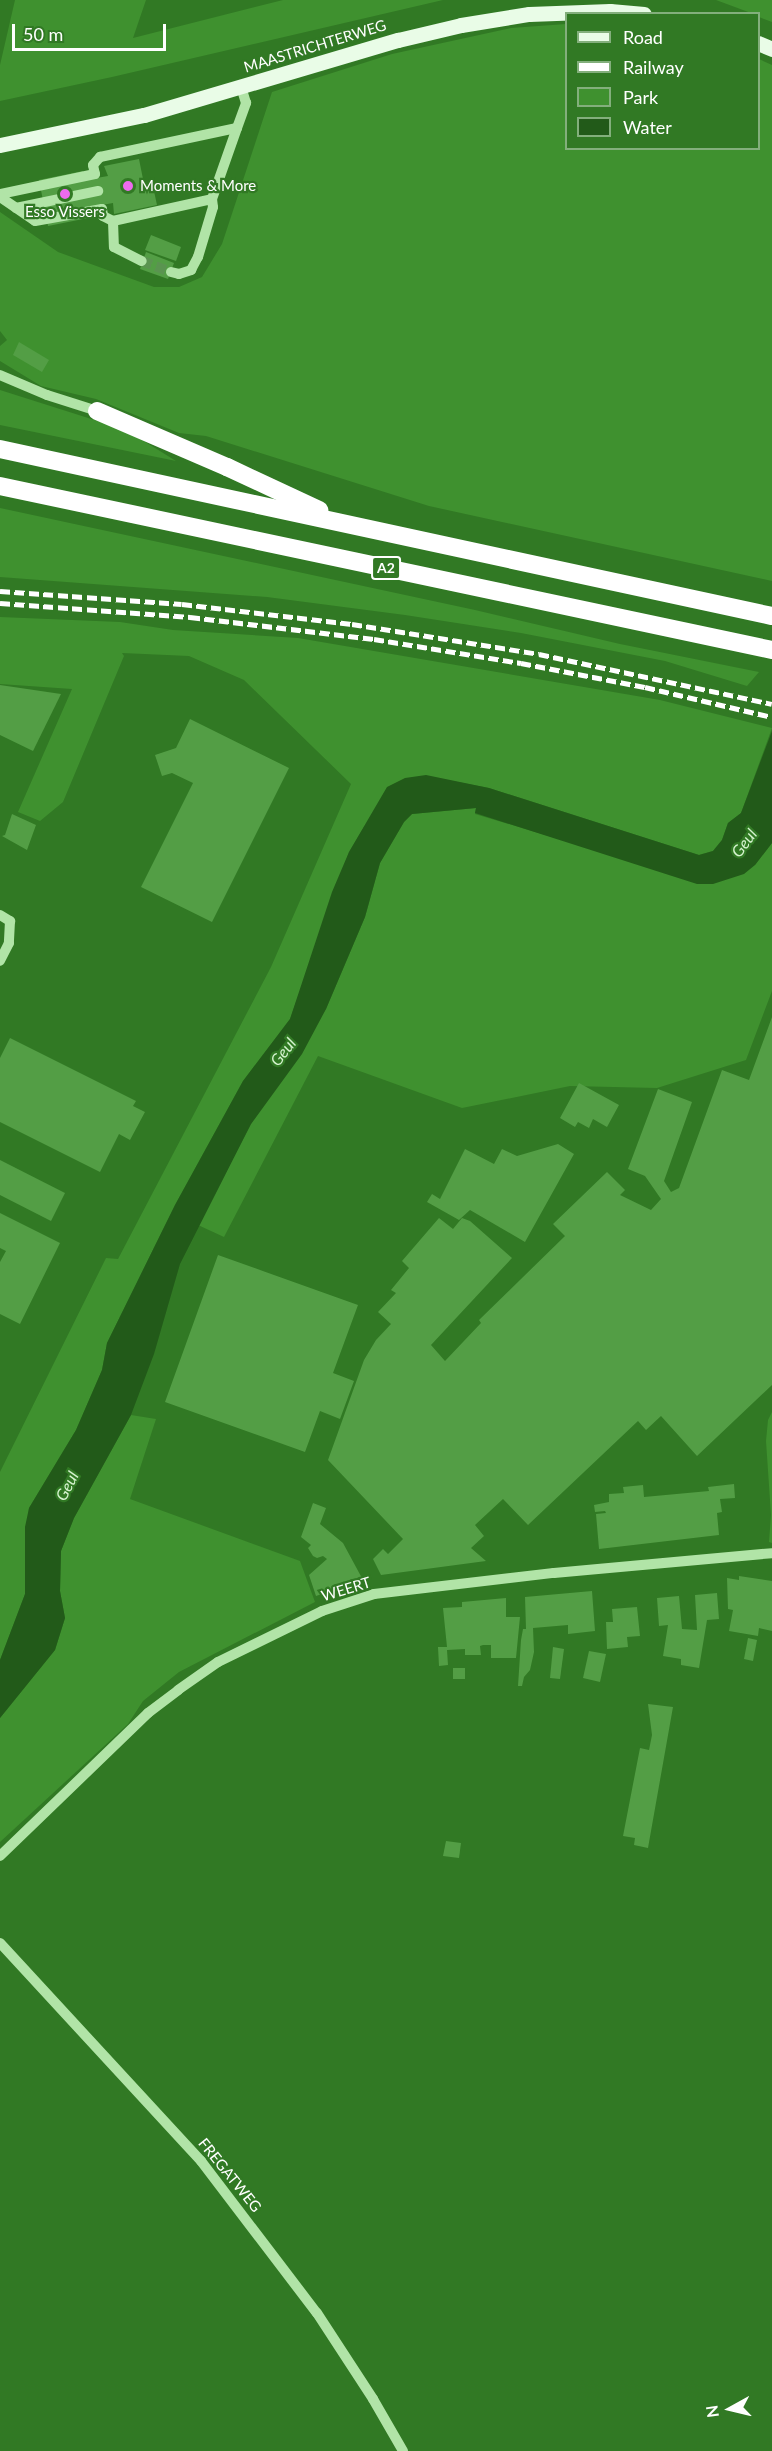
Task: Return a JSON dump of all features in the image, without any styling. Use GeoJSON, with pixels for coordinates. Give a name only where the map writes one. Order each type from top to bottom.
{"type":"FeatureCollection","features":[{"type":"Feature","properties":{"kind":"highway","name":"A2"},"geometry":{"type":"LineString","coordinates":[[97,411],[227,467],[348,524]]}},
{"type":"Feature","properties":{"kind":"highway","name":"A2"},"geometry":{"type":"LineString","coordinates":[[0,449],[772,616]]}},
{"type":"Feature","properties":{"kind":"highway","name":"A2"},"geometry":{"type":"LineString","coordinates":[[0,486],[772,650]]}},
{"type":"Feature","properties":{"kind":"main road","name":"MAASTRICHTERWEG"},"geometry":{"type":"LineString","coordinates":[[0,145],[133,117],[398,40],[496,18],[569,11],[594,12]]}},
{"type":"Feature","properties":{"kind":"street"},"geometry":{"type":"LineString","coordinates":[[171,272],[179,274],[191,270],[198,257],[213,207],[212,199],[246,104],[241,87]]}},
{"type":"Feature","properties":{"kind":"street"},"geometry":{"type":"LineString","coordinates":[[212,199],[113,221],[103,216],[93,165],[100,157],[237,128]]}},
{"type":"Feature","properties":{"kind":"street"},"geometry":{"type":"LineString","coordinates":[[0,196],[95,174]]}},
{"type":"Feature","properties":{"kind":"street"},"geometry":{"type":"LineString","coordinates":[[16,208],[98,191]]}},
{"type":"Feature","properties":{"kind":"street"},"geometry":{"type":"LineString","coordinates":[[0,196],[35,221],[102,209]]}},
{"type":"Feature","properties":{"kind":"street"},"geometry":{"type":"LineString","coordinates":[[113,221],[114,247],[142,261]]}},
{"type":"Feature","properties":{"kind":"street","name":"A2"},"geometry":{"type":"LineString","coordinates":[[0,375],[46,395],[97,411]]}},
{"type":"Feature","properties":{"kind":"street"},"geometry":{"type":"LineString","coordinates":[[0,915],[10,921],[9,943],[0,961]]}},
{"type":"Feature","properties":{"kind":"street","name":"WEERT"},"geometry":{"type":"LineString","coordinates":[[0,1856],[148,1713],[178,1690],[218,1662],[322,1611],[374,1594],[554,1573],[772,1553]]}},
{"type":"Feature","properties":{"kind":"street","name":"FREGATWEG"},"geometry":{"type":"LineString","coordinates":[[0,1943],[201,2161],[318,2313],[373,2398],[403,2451]]}},
{"type":"Feature","properties":{"kind":"green space"},"geometry":{"type":"Polygon","coordinates":[[[15,0],[146,0],[133,38],[283,0],[443,0],[0,101],[0,65],[15,0]]]}},
{"type":"Feature","properties":{"kind":"green space"},"geometry":{"type":"Polygon","coordinates":[[[716,0],[772,0],[772,22],[760,17],[760,12],[748,12],[716,0]]]}},
{"type":"Feature","properties":{"kind":"green space"},"geometry":{"type":"Polygon","coordinates":[[[565,24],[565,150],[760,150],[760,59],[772,65],[772,581],[429,506],[206,436],[179,433],[96,399],[41,386],[0,361],[0,346],[7,340],[0,331],[0,212],[58,252],[154,287],[179,287],[202,277],[222,244],[272,92],[392,54],[511,28],[565,24]]]}},
{"type":"Feature","properties":{"kind":"green space"},"geometry":{"type":"Polygon","coordinates":[[[0,390],[126,430],[176,461],[0,425],[0,390]]]}},
{"type":"Feature","properties":{"kind":"green space"},"geometry":{"type":"Polygon","coordinates":[[[0,508],[475,610],[620,644],[759,672],[747,686],[665,661],[521,633],[405,615],[267,597],[0,577],[0,508]]]}},
{"type":"Feature","properties":{"kind":"green space"},"geometry":{"type":"Polygon","coordinates":[[[0,617],[120,622],[173,630],[298,638],[660,700],[772,728],[741,813],[728,823],[722,840],[713,851],[699,855],[489,788],[426,776],[364,827],[349,852],[290,1019],[243,1081],[175,1205],[107,1343],[102,1370],[76,1430],[29,1508],[25,1594],[0,1660],[0,1472],[106,1258],[118,1259],[271,967],[351,784],[244,680],[189,656],[122,653],[124,656],[63,802],[40,821],[18,812],[72,689],[0,684],[0,617]]]}},
{"type":"Feature","properties":{"kind":"green space"},"geometry":{"type":"Polygon","coordinates":[[[476,808],[475,814],[602,852],[755,865],[772,843],[772,991],[746,1060],[657,1088],[570,1086],[462,1108],[318,1056],[224,1237],[198,1225],[251,1124],[326,1009],[365,917],[380,863],[404,822],[412,814],[476,808]]]}},
{"type":"Feature","properties":{"kind":"green space"},"geometry":{"type":"Polygon","coordinates":[[[772,1412],[772,1543],[769,1542],[771,1515],[766,1441],[768,1420],[772,1412]]]}},
{"type":"Feature","properties":{"kind":"green space"},"geometry":{"type":"Polygon","coordinates":[[[131,1415],[156,1419],[130,1499],[300,1561],[315,1602],[179,1672],[143,1701],[128,1724],[0,1842],[0,1718],[55,1650],[65,1618],[60,1591],[61,1551],[74,1518],[131,1415]]]}},
{"type":"Feature","properties":{"kind":"water","name":"Geul"},"geometry":{"type":"Polygon","coordinates":[[[772,731],[772,843],[755,865],[744,874],[713,884],[697,884],[475,813],[476,808],[412,814],[404,822],[380,863],[365,917],[326,1009],[302,1054],[251,1124],[180,1264],[154,1354],[131,1415],[74,1518],[61,1551],[60,1591],[65,1618],[55,1650],[0,1718],[0,1660],[25,1594],[25,1527],[29,1508],[76,1430],[102,1370],[107,1343],[175,1205],[243,1081],[290,1019],[332,892],[349,852],[387,787],[405,778],[426,775],[489,788],[699,855],[713,851],[722,840],[728,823],[741,813],[772,731]]]}},
{"type":"Feature","properties":{"kind":"building"},"geometry":{"type":"Polygon","coordinates":[[[139,159],[144,184],[152,182],[157,205],[114,214],[113,203],[91,207],[93,217],[48,226],[39,180],[83,171],[85,180],[108,176],[104,166],[139,159]]]}},
{"type":"Feature","properties":{"kind":"building"},"geometry":{"type":"Polygon","coordinates":[[[151,235],[181,247],[176,261],[145,250],[151,235]]]}},
{"type":"Feature","properties":{"kind":"building"},"geometry":{"type":"Polygon","coordinates":[[[146,252],[174,263],[168,279],[140,269],[146,252]]]}},
{"type":"Feature","properties":{"kind":"building"},"geometry":{"type":"Polygon","coordinates":[[[19,342],[49,360],[42,372],[13,355],[19,342]]]}},
{"type":"Feature","properties":{"kind":"building"},"geometry":{"type":"Polygon","coordinates":[[[0,685],[61,694],[33,751],[0,735],[0,685]]]}},
{"type":"Feature","properties":{"kind":"building"},"geometry":{"type":"Polygon","coordinates":[[[190,719],[289,768],[212,922],[141,887],[193,783],[172,773],[162,776],[155,755],[176,748],[190,719]]]}},
{"type":"Feature","properties":{"kind":"building"},"geometry":{"type":"Polygon","coordinates":[[[12,814],[36,825],[27,850],[2,836],[5,835],[12,814]]]}},
{"type":"Feature","properties":{"kind":"building"},"geometry":{"type":"Polygon","coordinates":[[[772,1017],[772,1385],[697,1456],[661,1416],[646,1430],[638,1421],[528,1525],[503,1499],[475,1525],[484,1536],[471,1548],[486,1561],[381,1575],[373,1559],[383,1549],[388,1554],[403,1539],[328,1460],[364,1360],[376,1340],[391,1324],[378,1312],[396,1293],[391,1290],[409,1268],[402,1261],[439,1218],[453,1229],[462,1218],[470,1221],[512,1258],[431,1345],[445,1361],[481,1323],[479,1320],[565,1236],[553,1224],[607,1172],[625,1190],[620,1195],[651,1210],[661,1199],[645,1176],[628,1169],[658,1089],[692,1102],[664,1181],[671,1192],[679,1188],[722,1070],[749,1080],[772,1017]]]}},
{"type":"Feature","properties":{"kind":"building"},"geometry":{"type":"Polygon","coordinates":[[[10,1038],[136,1101],[133,1106],[145,1112],[130,1140],[119,1134],[100,1172],[0,1122],[0,1058],[10,1038]]]}},
{"type":"Feature","properties":{"kind":"building"},"geometry":{"type":"Polygon","coordinates":[[[579,1083],[619,1105],[607,1127],[593,1119],[589,1128],[578,1122],[575,1127],[560,1118],[579,1083]]]}},
{"type":"Feature","properties":{"kind":"building"},"geometry":{"type":"Polygon","coordinates":[[[558,1144],[574,1154],[525,1242],[470,1210],[459,1220],[427,1202],[432,1194],[440,1199],[465,1149],[494,1164],[502,1149],[517,1156],[558,1144]]]}},
{"type":"Feature","properties":{"kind":"building"},"geometry":{"type":"Polygon","coordinates":[[[0,1160],[65,1193],[51,1221],[0,1195],[0,1160]]]}},
{"type":"Feature","properties":{"kind":"building"},"geometry":{"type":"Polygon","coordinates":[[[0,1213],[60,1243],[20,1324],[0,1314],[0,1262],[6,1251],[0,1248],[0,1213]]]}},
{"type":"Feature","properties":{"kind":"building"},"geometry":{"type":"Polygon","coordinates":[[[218,1255],[358,1305],[333,1373],[354,1381],[340,1419],[320,1411],[305,1452],[165,1402],[218,1255]]]}},
{"type":"Feature","properties":{"kind":"building"},"geometry":{"type":"Polygon","coordinates":[[[734,1484],[735,1498],[720,1499],[722,1512],[717,1513],[719,1535],[599,1549],[596,1514],[606,1513],[605,1511],[595,1512],[594,1505],[609,1502],[609,1494],[624,1493],[623,1487],[643,1485],[644,1497],[709,1491],[708,1487],[734,1484]]]}},
{"type":"Feature","properties":{"kind":"building"},"geometry":{"type":"Polygon","coordinates":[[[313,1503],[326,1508],[320,1524],[343,1543],[363,1580],[316,1596],[309,1575],[327,1559],[323,1556],[317,1558],[313,1556],[308,1548],[311,1545],[301,1537],[313,1503]]]}},
{"type":"Feature","properties":{"kind":"building"},"geometry":{"type":"Polygon","coordinates":[[[739,1576],[772,1581],[772,1631],[759,1628],[758,1636],[729,1631],[733,1610],[728,1609],[727,1578],[739,1580],[739,1576]]]}},
{"type":"Feature","properties":{"kind":"building"},"geometry":{"type":"Polygon","coordinates":[[[592,1591],[595,1631],[568,1634],[568,1625],[533,1628],[534,1652],[530,1670],[524,1677],[522,1686],[518,1686],[521,1640],[523,1629],[526,1629],[525,1597],[592,1591]]]}},
{"type":"Feature","properties":{"kind":"building"},"geometry":{"type":"Polygon","coordinates":[[[717,1593],[719,1619],[707,1620],[699,1668],[681,1665],[681,1659],[663,1656],[668,1625],[659,1626],[657,1598],[679,1596],[682,1629],[697,1630],[695,1595],[717,1593]]]}},
{"type":"Feature","properties":{"kind":"building"},"geometry":{"type":"Polygon","coordinates":[[[506,1598],[506,1617],[520,1617],[516,1658],[491,1658],[491,1645],[483,1645],[480,1646],[481,1655],[465,1655],[465,1649],[447,1650],[448,1665],[439,1666],[438,1647],[447,1647],[443,1608],[462,1607],[462,1602],[506,1598]]]}},
{"type":"Feature","properties":{"kind":"building"},"geometry":{"type":"Polygon","coordinates":[[[637,1607],[640,1636],[627,1637],[628,1647],[607,1649],[606,1622],[613,1622],[612,1609],[637,1607]]]}},
{"type":"Feature","properties":{"kind":"building"},"geometry":{"type":"Polygon","coordinates":[[[748,1638],[757,1640],[753,1661],[744,1659],[748,1638]]]}},
{"type":"Feature","properties":{"kind":"building"},"geometry":{"type":"Polygon","coordinates":[[[553,1647],[564,1649],[560,1679],[550,1678],[553,1647]]]}},
{"type":"Feature","properties":{"kind":"building"},"geometry":{"type":"Polygon","coordinates":[[[589,1651],[606,1654],[600,1682],[583,1678],[589,1651]]]}},
{"type":"Feature","properties":{"kind":"building"},"geometry":{"type":"Polygon","coordinates":[[[453,1668],[465,1668],[465,1679],[453,1679],[453,1668]]]}},
{"type":"Feature","properties":{"kind":"building"},"geometry":{"type":"Polygon","coordinates":[[[648,1704],[673,1707],[648,1848],[634,1845],[635,1838],[623,1836],[640,1748],[649,1750],[652,1735],[648,1704]]]}},
{"type":"Feature","properties":{"kind":"building"},"geometry":{"type":"Polygon","coordinates":[[[446,1841],[461,1843],[459,1858],[443,1856],[446,1841]]]}},
{"type":"Feature","properties":{"kind":"tunnel"},"geometry":{"type":"LineString","coordinates":[[142,261],[171,272]]}},
{"type":"Feature","properties":{"kind":"railway"},"geometry":{"type":"LineString","coordinates":[[0,591],[182,604],[352,624],[539,654],[772,704]]}},
{"type":"Feature","properties":{"kind":"railway"},"geometry":{"type":"LineString","coordinates":[[0,603],[190,617],[374,639],[521,663],[645,687],[772,717]]}},
{"type":"Feature","properties":{"kind":"place","name":"Moments & More"},"geometry":{"type":"Point","coordinates":[128,186]}},
{"type":"Feature","properties":{"kind":"place","name":"Esso Vissers"},"geometry":{"type":"Point","coordinates":[65,194]}}]}
